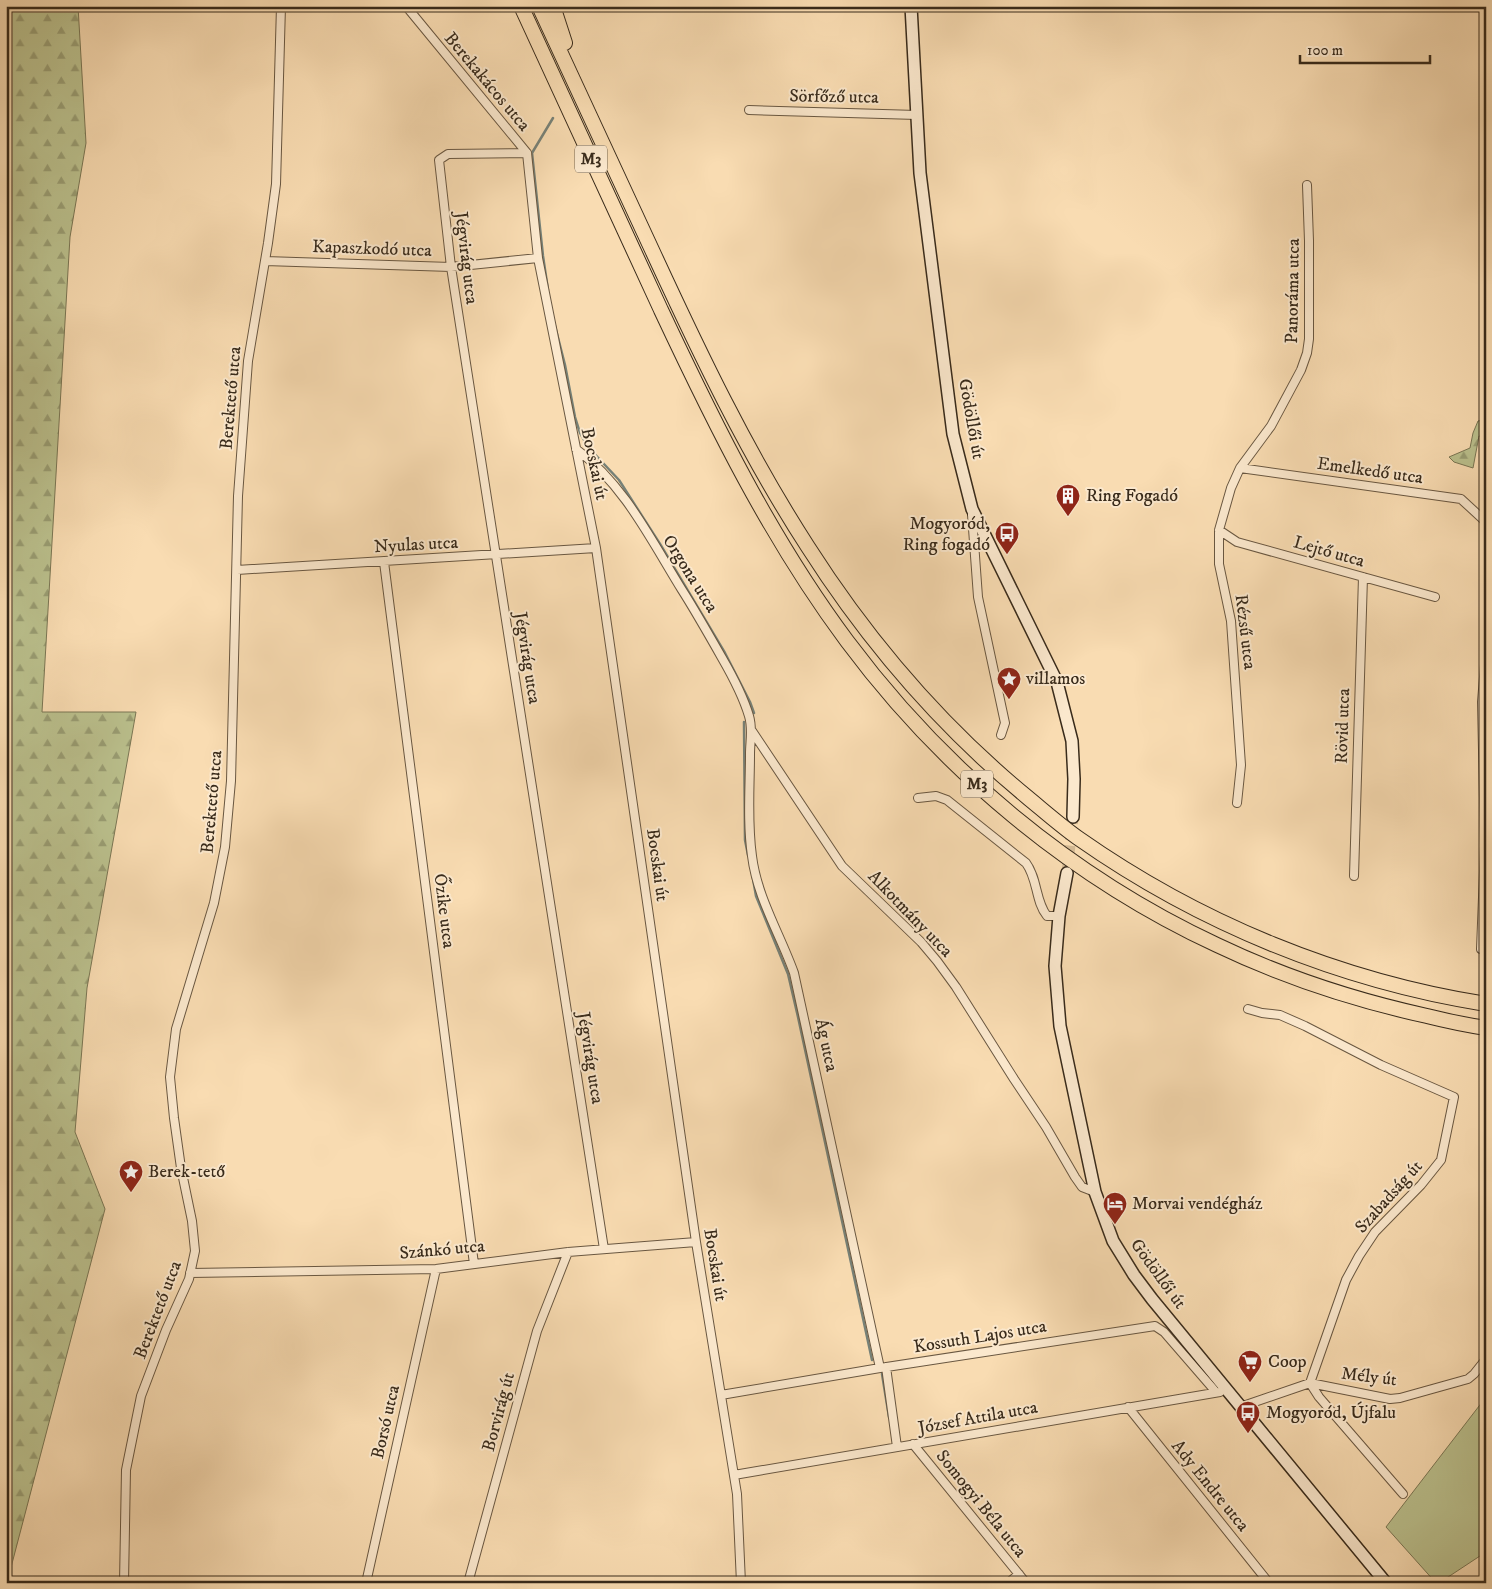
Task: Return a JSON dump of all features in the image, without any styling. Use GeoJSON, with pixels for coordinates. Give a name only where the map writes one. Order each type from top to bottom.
{"type":"FeatureCollection","features":[{"type":"Feature","properties":{"kind":"highway","name":"M3"},"geometry":{"type":"LineString","coordinates":[[521,6],[682,356],[733,457],[764,513],[816,597],[847,640],[912,720],[965,774],[1058,851],[1132,900],[1171,922],[1239,956],[1314,986],[1392,1009],[1486,1028]]}},
{"type":"Feature","properties":{"kind":"highway","name":"M3"},"geometry":{"type":"LineString","coordinates":[[539,6],[700,352],[742,434],[777,496],[833,585],[857,617],[900,672],[955,732],[1008,782],[1076,836],[1151,884],[1186,903],[1252,935],[1321,963],[1430,994],[1486,1004]]}},
{"type":"Feature","properties":{"kind":"highway"},"geometry":{"type":"LineString","coordinates":[[552,6],[584,103]]}},
{"type":"Feature","properties":{"kind":"main road","name":"Gödöllői út"},"geometry":{"type":"LineString","coordinates":[[911,6],[920,173],[953,434],[972,509],[1057,682],[1072,741],[1073,817]]}},
{"type":"Feature","properties":{"kind":"main road","name":"Gödöllői út"},"geometry":{"type":"LineString","coordinates":[[1067,873],[1058,916],[1055,966],[1060,1026],[1095,1192],[1113,1241],[1134,1275],[1221,1391],[1240,1407],[1386,1583]]}},
{"type":"Feature","properties":{"kind":"street","name":"Berektető utca"},"geometry":{"type":"LineString","coordinates":[[124,1583],[126,1470],[141,1396],[166,1330],[189,1279],[195,1251],[192,1221],[177,1143],[170,1077],[176,1029],[214,903],[224,847],[231,781],[238,496],[248,361],[276,184],[282,6]]}},
{"type":"Feature","properties":{"kind":"street","name":"Berekakácos utca"},"geometry":{"type":"LineString","coordinates":[[406,6],[527,153]]}},
{"type":"Feature","properties":{"kind":"street","name":"Sörfőző utca"},"geometry":{"type":"LineString","coordinates":[[749,110],[917,115]]}},
{"type":"Feature","properties":{"kind":"street","name":"Bocskai út"},"geometry":{"type":"LineString","coordinates":[[527,153],[538,258],[596,548],[696,1242],[737,1494],[741,1583]]}},
{"type":"Feature","properties":{"kind":"street","name":"Jégvirág utca"},"geometry":{"type":"LineString","coordinates":[[527,153],[448,154],[439,160],[451,267],[604,1249]]}},
{"type":"Feature","properties":{"kind":"street","name":"Panoráma utca"},"geometry":{"type":"LineString","coordinates":[[1240,468],[1271,426],[1301,370],[1307,353],[1309,339],[1307,185]]}},
{"type":"Feature","properties":{"kind":"street","name":"Kapaszkodó utca"},"geometry":{"type":"LineString","coordinates":[[265,261],[451,267],[538,258]]}},
{"type":"Feature","properties":{"kind":"street","name":"Orgona utca"},"geometry":{"type":"LineString","coordinates":[[576,449],[591,460],[612,482],[637,518],[703,624],[728,670],[745,705],[752,731]]}},
{"type":"Feature","properties":{"kind":"street","name":"Emelkedő utca"},"geometry":{"type":"LineString","coordinates":[[1240,468],[1461,499],[1486,522]]}},
{"type":"Feature","properties":{"kind":"street","name":"Rézsű utca"},"geometry":{"type":"LineString","coordinates":[[1237,803],[1241,766],[1236,688],[1231,621],[1219,564],[1219,530],[1230,488],[1240,468]]}},
{"type":"Feature","properties":{"kind":"street"},"geometry":{"type":"LineString","coordinates":[[972,509],[978,597],[1005,723],[1001,735]]}},
{"type":"Feature","properties":{"kind":"street","name":"Lejtő utca"},"geometry":{"type":"LineString","coordinates":[[1219,530],[1237,542],[1435,598]]}},
{"type":"Feature","properties":{"kind":"street","name":"Nyulas utca"},"geometry":{"type":"LineString","coordinates":[[237,570],[596,548]]}},
{"type":"Feature","properties":{"kind":"street","name":"Őzike utca"},"geometry":{"type":"LineString","coordinates":[[384,562],[474,1264]]}},
{"type":"Feature","properties":{"kind":"street","name":"Rövid utca"},"geometry":{"type":"LineString","coordinates":[[1354,876],[1363,577]]}},
{"type":"Feature","properties":{"kind":"street"},"geometry":{"type":"LineString","coordinates":[[1483,949],[1485,846],[1482,702],[1486,652]]}},
{"type":"Feature","properties":{"kind":"street","name":"Alkotmány utca"},"geometry":{"type":"LineString","coordinates":[[752,731],[842,866],[911,932],[937,961],[956,987],[1046,1127],[1075,1177],[1082,1187],[1095,1192]]}},
{"type":"Feature","properties":{"kind":"street","name":"Ág utca"},"geometry":{"type":"LineString","coordinates":[[752,731],[750,810],[753,865],[769,913],[794,973],[883,1368],[897,1447]]}},
{"type":"Feature","properties":{"kind":"street"},"geometry":{"type":"LineString","coordinates":[[918,798],[936,796],[946,800],[1026,863],[1032,871],[1042,910],[1048,916],[1058,916]]}},
{"type":"Feature","properties":{"kind":"street","name":"Szabadság út"},"geometry":{"type":"LineString","coordinates":[[1248,1009],[1280,1015],[1381,1065],[1454,1098],[1441,1160],[1421,1185],[1375,1232],[1359,1256],[1346,1280],[1310,1384]]}},
{"type":"Feature","properties":{"kind":"street","name":"Szánkó utca"},"geometry":{"type":"LineString","coordinates":[[190,1273],[436,1268],[568,1252],[696,1242]]}},
{"type":"Feature","properties":{"kind":"street","name":"Borvirág út"},"geometry":{"type":"LineString","coordinates":[[468,1583],[537,1331],[568,1252]]}},
{"type":"Feature","properties":{"kind":"street","name":"Borsó utca"},"geometry":{"type":"LineString","coordinates":[[366,1583],[436,1268]]}},
{"type":"Feature","properties":{"kind":"street","name":"Kossuth Lajos utca"},"geometry":{"type":"LineString","coordinates":[[721,1395],[1155,1326],[1164,1332],[1221,1391]]}},
{"type":"Feature","properties":{"kind":"street","name":"Mély út"},"geometry":{"type":"LineString","coordinates":[[1240,1407],[1310,1384],[1390,1399],[1400,1398],[1468,1379],[1486,1359]]}},
{"type":"Feature","properties":{"kind":"street"},"geometry":{"type":"LineString","coordinates":[[1310,1384],[1403,1494]]}},
{"type":"Feature","properties":{"kind":"street","name":"József Attila utca"},"geometry":{"type":"LineString","coordinates":[[734,1475],[1221,1391]]}},
{"type":"Feature","properties":{"kind":"street","name":"Ady Endre utca"},"geometry":{"type":"LineString","coordinates":[[1128,1407],[1269,1583]]}},
{"type":"Feature","properties":{"kind":"street","name":"Somogyi Béla utca"},"geometry":{"type":"LineString","coordinates":[[913,1444],[1026,1583]]}},
{"type":"Feature","properties":{"kind":"street"},"geometry":{"type":"LineString","coordinates":[[1008,1583],[1019,1574]]}},
{"type":"Feature","properties":{"kind":"green space"},"geometry":{"type":"Polygon","coordinates":[[[6,6],[78,6],[86,143],[70,237],[42,712],[136,712],[87,988],[75,1132],[105,1209],[9,1575],[17,1583],[6,1583],[6,6]]]}},
{"type":"Feature","properties":{"kind":"green space"},"geometry":{"type":"Polygon","coordinates":[[[1486,419],[1486,437],[1479,436],[1473,468],[1454,462],[1449,457],[1470,448],[1478,421],[1486,419]]]}},
{"type":"Feature","properties":{"kind":"green space"},"geometry":{"type":"Polygon","coordinates":[[[1486,1397],[1486,1552],[1439,1583],[1436,1583],[1386,1527],[1486,1397]]]}},
{"type":"Feature","properties":{"kind":"waterway"},"geometry":{"type":"LineString","coordinates":[[548,290],[532,153],[553,118]]}},
{"type":"Feature","properties":{"kind":"waterway"},"geometry":{"type":"LineString","coordinates":[[554,322],[580,433],[588,447],[619,480],[660,544],[725,653],[754,713]]}},
{"type":"Feature","properties":{"kind":"waterway"},"geometry":{"type":"LineString","coordinates":[[744,722],[745,840],[748,855]]}},
{"type":"Feature","properties":{"kind":"waterway"},"geometry":{"type":"LineString","coordinates":[[752,873],[756,896],[788,974],[872,1360]]}},
{"type":"Feature","properties":{"kind":"waterway"},"geometry":{"type":"LineString","coordinates":[[882,1374],[889,1417]]}},
{"type":"Feature","properties":{"kind":"waterway"},"geometry":{"type":"LineString","coordinates":[[1252,1411],[1271,1435]]}},
{"type":"Feature","properties":{"kind":"waterway"},"geometry":{"type":"LineString","coordinates":[[1340,1519],[1393,1583]]}},
{"type":"Feature","properties":{"kind":"tunnel"},"geometry":{"type":"LineString","coordinates":[[1067,873],[1073,817]]}},
{"type":"Feature","properties":{"kind":"place","name":"Ring Fogadó"},"geometry":{"type":"Point","coordinates":[1068,517]}},
{"type":"Feature","properties":{"kind":"place","name":"Mogyoród, Ring fogadó"},"geometry":{"type":"Point","coordinates":[1007,555]}},
{"type":"Feature","properties":{"kind":"place","name":"villamos"},"geometry":{"type":"Point","coordinates":[1009,700]}},
{"type":"Feature","properties":{"kind":"place","name":"Berek-tető"},"geometry":{"type":"Point","coordinates":[131,1193]}},
{"type":"Feature","properties":{"kind":"place","name":"Morvai vendégház"},"geometry":{"type":"Point","coordinates":[1115,1225]}},
{"type":"Feature","properties":{"kind":"place","name":"Coop"},"geometry":{"type":"Point","coordinates":[1250,1383]}},
{"type":"Feature","properties":{"kind":"place","name":"Mogyoród, Újfalu"},"geometry":{"type":"Point","coordinates":[1248,1434]}}]}
